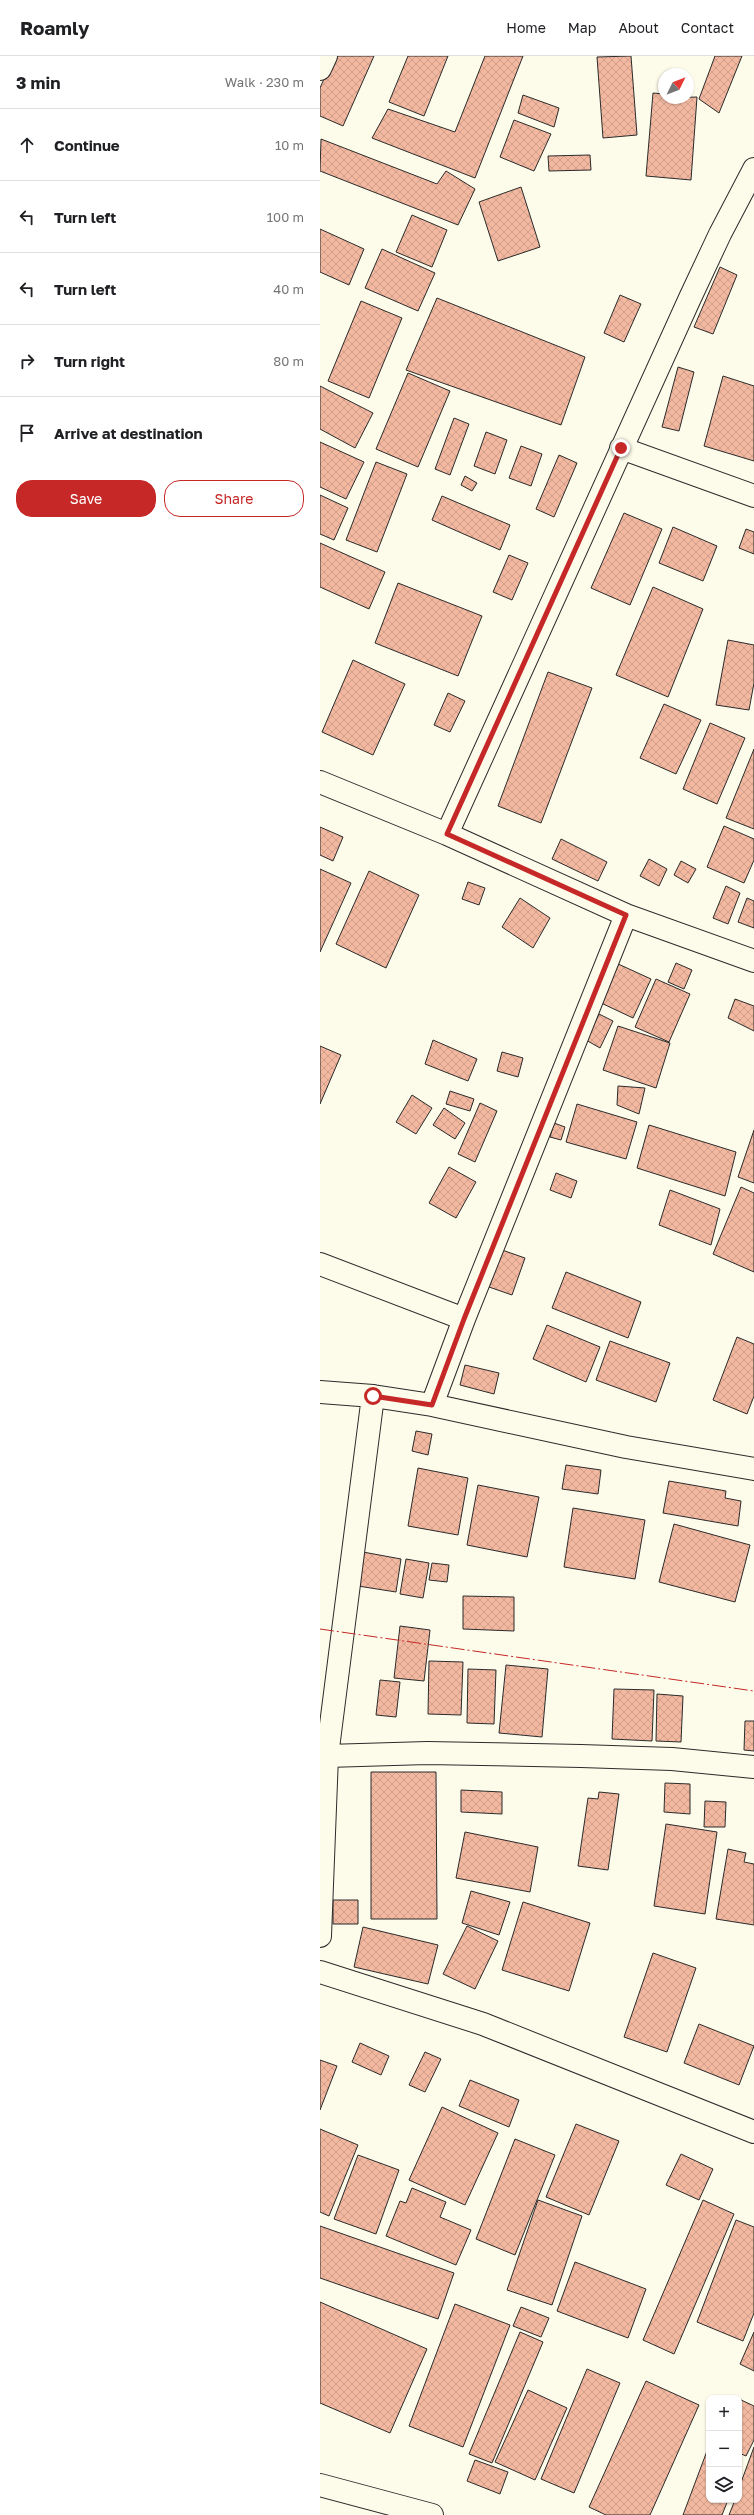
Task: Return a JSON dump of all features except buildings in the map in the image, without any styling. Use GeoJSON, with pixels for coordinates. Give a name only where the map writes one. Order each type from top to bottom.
{"type":"FeatureCollection","features":[{"type":"Feature","properties":{"kind":"street"},"geometry":{"type":"LineString","coordinates":[[320,69],[326,56]]}},
{"type":"Feature","properties":{"kind":"street"},"geometry":{"type":"LineString","coordinates":[[447,834],[621,448],[720,234],[754,169]]}},
{"type":"Feature","properties":{"kind":"street"},"geometry":{"type":"LineString","coordinates":[[621,448],[754,496]]}},
{"type":"Feature","properties":{"kind":"street"},"geometry":{"type":"LineString","coordinates":[[320,782],[447,834],[626,915],[754,961]]}},
{"type":"Feature","properties":{"kind":"street"},"geometry":{"type":"LineString","coordinates":[[432,1405],[464,1319],[626,915]]}},
{"type":"Feature","properties":{"kind":"street"},"geometry":{"type":"LineString","coordinates":[[320,1264],[464,1319]]}},
{"type":"Feature","properties":{"kind":"street"},"geometry":{"type":"LineString","coordinates":[[320,1392],[373,1396],[432,1405],[626,1447],[754,1469]]}},
{"type":"Feature","properties":{"kind":"street"},"geometry":{"type":"LineString","coordinates":[[320,1936],[327,1756],[373,1396]]}},
{"type":"Feature","properties":{"kind":"street"},"geometry":{"type":"LineString","coordinates":[[327,1756],[427,1753],[581,1756],[672,1759],[754,1767]]}},
{"type":"Feature","properties":{"kind":"street"},"geometry":{"type":"LineString","coordinates":[[320,1972],[483,2024],[754,2132]]}},
{"type":"Feature","properties":{"kind":"street"},"geometry":{"type":"LineString","coordinates":[[320,2485],[432,2515]]}},
{"type":"Feature","properties":{"kind":"power"},"geometry":{"type":"LineString","coordinates":[[320,1629],[754,1691]]}},
{"type":"Feature","properties":{"kind":"route"},"geometry":{"type":"LineString","coordinates":[[373,1396],[432,1405],[464,1319],[626,915],[447,834],[621,448]]}}]}
